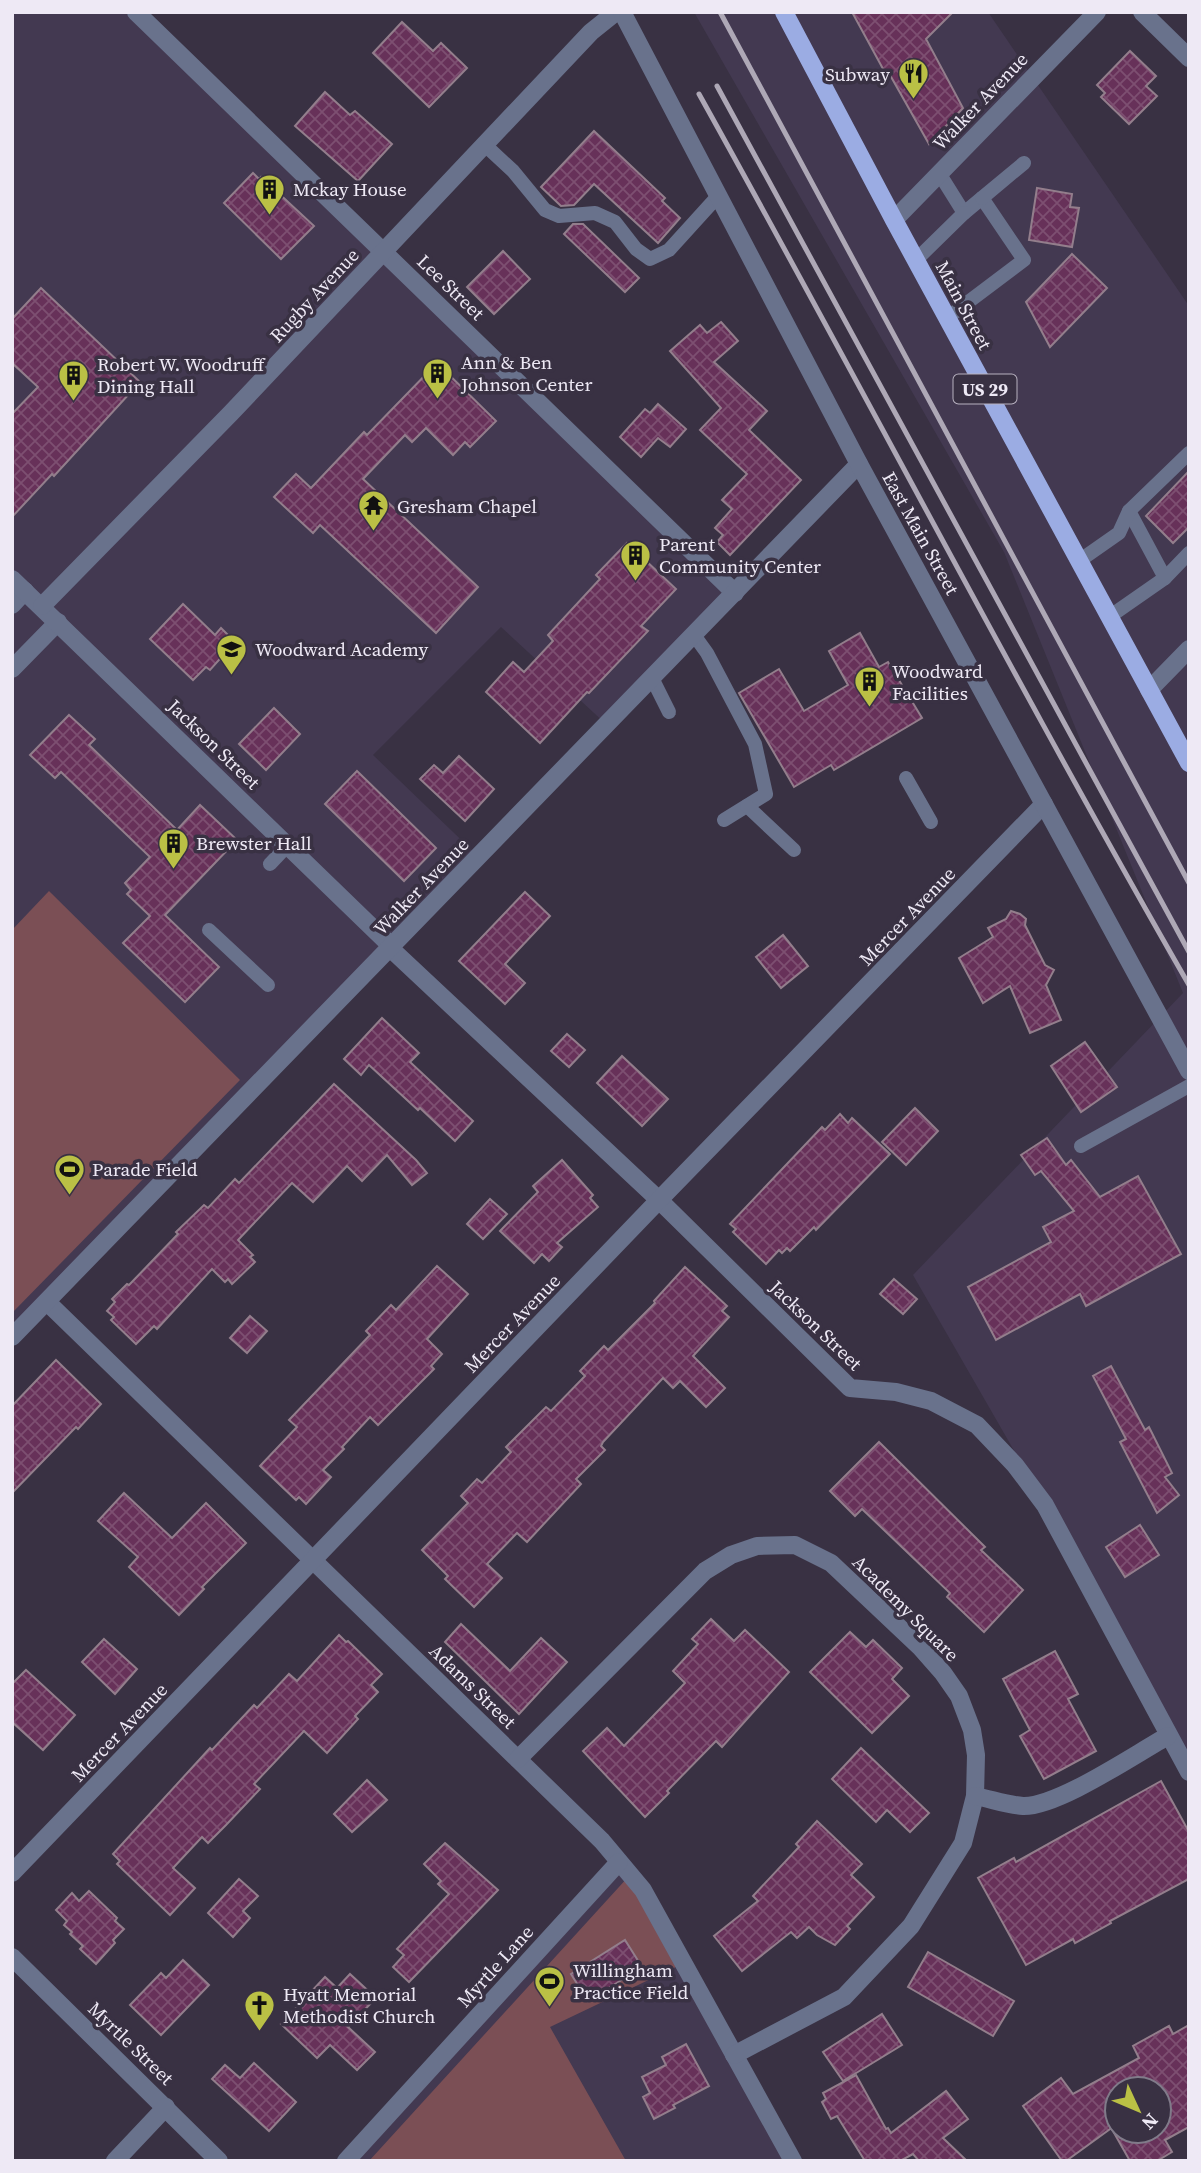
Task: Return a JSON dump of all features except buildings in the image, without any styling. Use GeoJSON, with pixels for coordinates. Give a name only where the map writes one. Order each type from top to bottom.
{"type":"FeatureCollection","features":[{"type":"Feature","properties":{"kind":"main road","name":"Main Street"},"geometry":{"type":"LineString","coordinates":[[784,12],[1189,763]]}},
{"type":"Feature","properties":{"kind":"street","name":"Lee Street"},"geometry":{"type":"LineString","coordinates":[[136,12],[735,593]]}},
{"type":"Feature","properties":{"kind":"street","name":"Rugby Avenue"},"geometry":{"type":"LineString","coordinates":[[42,606],[231,413],[592,32],[616,12]]}},
{"type":"Feature","properties":{"kind":"street","name":"East Main Street"},"geometry":{"type":"LineString","coordinates":[[622,12],[859,464],[1189,1071]]}},
{"type":"Feature","properties":{"kind":"street","name":"Walker Avenue"},"geometry":{"type":"LineString","coordinates":[[894,220],[1097,12]]}},
{"type":"Feature","properties":{"kind":"street"},"geometry":{"type":"LineString","coordinates":[[1142,12],[1189,58]]}},
{"type":"Feature","properties":{"kind":"street","name":"Walker Avenue"},"geometry":{"type":"LineString","coordinates":[[12,1337],[387,944],[652,678],[859,464]]}},
{"type":"Feature","properties":{"kind":"street"},"geometry":{"type":"LineString","coordinates":[[12,605],[19,585]]}},
{"type":"Feature","properties":{"kind":"street","name":"Jackson Street"},"geometry":{"type":"LineString","coordinates":[[19,585],[387,944],[659,1200],[850,1388],[896,1392],[931,1401],[977,1425],[985,1433],[1016,1465],[1045,1505],[1189,1772]]}},
{"type":"Feature","properties":{"kind":"street"},"geometry":{"type":"LineString","coordinates":[[12,669],[58,621]]}},
{"type":"Feature","properties":{"kind":"street"},"geometry":{"type":"LineString","coordinates":[[1149,690],[1189,649]]}},
{"type":"Feature","properties":{"kind":"street","name":"Mercer Avenue"},"geometry":{"type":"LineString","coordinates":[[12,1873],[1044,804]]}},
{"type":"Feature","properties":{"kind":"street","name":"Adams Street"},"geometry":{"type":"LineString","coordinates":[[47,1302],[602,1841],[643,1890],[793,2161]]}},
{"type":"Feature","properties":{"kind":"street","name":"Academy Square"},"geometry":{"type":"LineString","coordinates":[[518,1759],[705,1571],[731,1555],[757,1546],[795,1545],[831,1563],[921,1648],[943,1673],[959,1696],[972,1730],[976,1755],[975,1796],[963,1843],[911,1926],[844,1997],[734,2055]]}},
{"type":"Feature","properties":{"kind":"street"},"geometry":{"type":"LineString","coordinates":[[975,1796],[1024,1806],[1046,1802],[1065,1795],[1168,1736]]}},
{"type":"Feature","properties":{"kind":"street","name":"Myrtle Lane"},"geometry":{"type":"LineString","coordinates":[[346,2161],[619,1862]]}},
{"type":"Feature","properties":{"kind":"street","name":"Myrtle Street"},"geometry":{"type":"LineString","coordinates":[[12,1957],[219,2161]]}},
{"type":"Feature","properties":{"kind":"street"},"geometry":{"type":"LineString","coordinates":[[115,2161],[166,2107]]}},
{"type":"Feature","properties":{"kind":"lane"},"geometry":{"type":"LineString","coordinates":[[485,145],[513,171],[545,210],[559,216],[595,213],[615,222],[636,250],[650,259],[669,250],[718,196]]}},
{"type":"Feature","properties":{"kind":"lane"},"geometry":{"type":"LineString","coordinates":[[916,260],[964,213],[1024,163]]}},
{"type":"Feature","properties":{"kind":"lane"},"geometry":{"type":"LineString","coordinates":[[939,173],[964,213]]}},
{"type":"Feature","properties":{"kind":"lane"},"geometry":{"type":"LineString","coordinates":[[947,318],[1024,260],[982,198]]}},
{"type":"Feature","properties":{"kind":"lane"},"geometry":{"type":"LineString","coordinates":[[1079,561],[1119,533],[1129,511],[1189,453]]}},
{"type":"Feature","properties":{"kind":"lane"},"geometry":{"type":"LineString","coordinates":[[1129,511],[1165,578]]}},
{"type":"Feature","properties":{"kind":"lane"},"geometry":{"type":"LineString","coordinates":[[1109,617],[1165,578],[1189,553]]}},
{"type":"Feature","properties":{"kind":"lane"},"geometry":{"type":"LineString","coordinates":[[694,635],[708,653],[755,744],[766,794],[724,820]]}},
{"type":"Feature","properties":{"kind":"lane"},"geometry":{"type":"LineString","coordinates":[[652,678],[669,712]]}},
{"type":"Feature","properties":{"kind":"lane"},"geometry":{"type":"LineString","coordinates":[[906,778],[931,822]]}},
{"type":"Feature","properties":{"kind":"lane"},"geometry":{"type":"LineString","coordinates":[[747,806],[794,850]]}},
{"type":"Feature","properties":{"kind":"lane"},"geometry":{"type":"LineString","coordinates":[[270,864],[288,845]]}},
{"type":"Feature","properties":{"kind":"lane"},"geometry":{"type":"LineString","coordinates":[[209,930],[268,985]]}},
{"type":"Feature","properties":{"kind":"lane"},"geometry":{"type":"LineString","coordinates":[[1081,1146],[1189,1086]]}},
{"type":"Feature","properties":{"kind":"shaded area","name":"Woodward Academy"},"geometry":{"type":"Polygon","coordinates":[[[12,12],[136,12],[735,593],[607,725],[501,627],[373,755],[479,857],[12,1337],[12,12]]]}},
{"type":"Feature","properties":{"kind":"shaded area"},"geometry":{"type":"Polygon","coordinates":[[[694,12],[988,12],[1189,306],[1189,1755],[913,1275],[1183,993],[1004,552],[694,12]]]}},
{"type":"Feature","properties":{"kind":"shaded area","name":"Parade Field"},"geometry":{"type":"Polygon","coordinates":[[[49,891],[240,1080],[12,1313],[12,930],[49,891]]]}},
{"type":"Feature","properties":{"kind":"shaded area"},"geometry":{"type":"Polygon","coordinates":[[[619,1859],[791,2161],[348,2161],[619,1859]]]}},
{"type":"Feature","properties":{"kind":"shaded area","name":"Willingham Practice Field"},"geometry":{"type":"Polygon","coordinates":[[[629,1876],[680,1965],[550,2027],[626,2161],[369,2161],[629,1876]]]}},
{"type":"Feature","properties":{"kind":"railway"},"geometry":{"type":"LineString","coordinates":[[720,12],[1189,883]]}},
{"type":"Feature","properties":{"kind":"railway"},"geometry":{"type":"LineString","coordinates":[[717,86],[1189,952]]}},
{"type":"Feature","properties":{"kind":"railway"},"geometry":{"type":"LineString","coordinates":[[699,94],[1064,763],[1189,985]]}},
{"type":"Feature","properties":{"kind":"place","name":"Subway"},"geometry":{"type":"Point","coordinates":[913,101]}},
{"type":"Feature","properties":{"kind":"place","name":"Mckay House"},"geometry":{"type":"Point","coordinates":[270,216]}},
{"type":"Feature","properties":{"kind":"place","name":"Ann & Ben Johnson Center"},"geometry":{"type":"Point","coordinates":[438,400]}},
{"type":"Feature","properties":{"kind":"place","name":"Robert W. Woodruff Dining Hall"},"geometry":{"type":"Point","coordinates":[74,402]}},
{"type":"Feature","properties":{"kind":"place","name":"Gresham Chapel"},"geometry":{"type":"Point","coordinates":[374,533]}},
{"type":"Feature","properties":{"kind":"place","name":"Parent Community Center"},"geometry":{"type":"Point","coordinates":[636,582]}},
{"type":"Feature","properties":{"kind":"place","name":"Woodward Academy"},"geometry":{"type":"Point","coordinates":[232,676]}},
{"type":"Feature","properties":{"kind":"place","name":"Woodward Facilities"},"geometry":{"type":"Point","coordinates":[869,709]}},
{"type":"Feature","properties":{"kind":"place","name":"Brewster Hall"},"geometry":{"type":"Point","coordinates":[173,870]}},
{"type":"Feature","properties":{"kind":"place","name":"Parade Field"},"geometry":{"type":"Point","coordinates":[69,1196]}},
{"type":"Feature","properties":{"kind":"place","name":"Willingham Practice Field"},"geometry":{"type":"Point","coordinates":[550,2008]}},
{"type":"Feature","properties":{"kind":"place","name":"Hyatt Memorial Methodist Church"},"geometry":{"type":"Point","coordinates":[260,2032]}}]}
